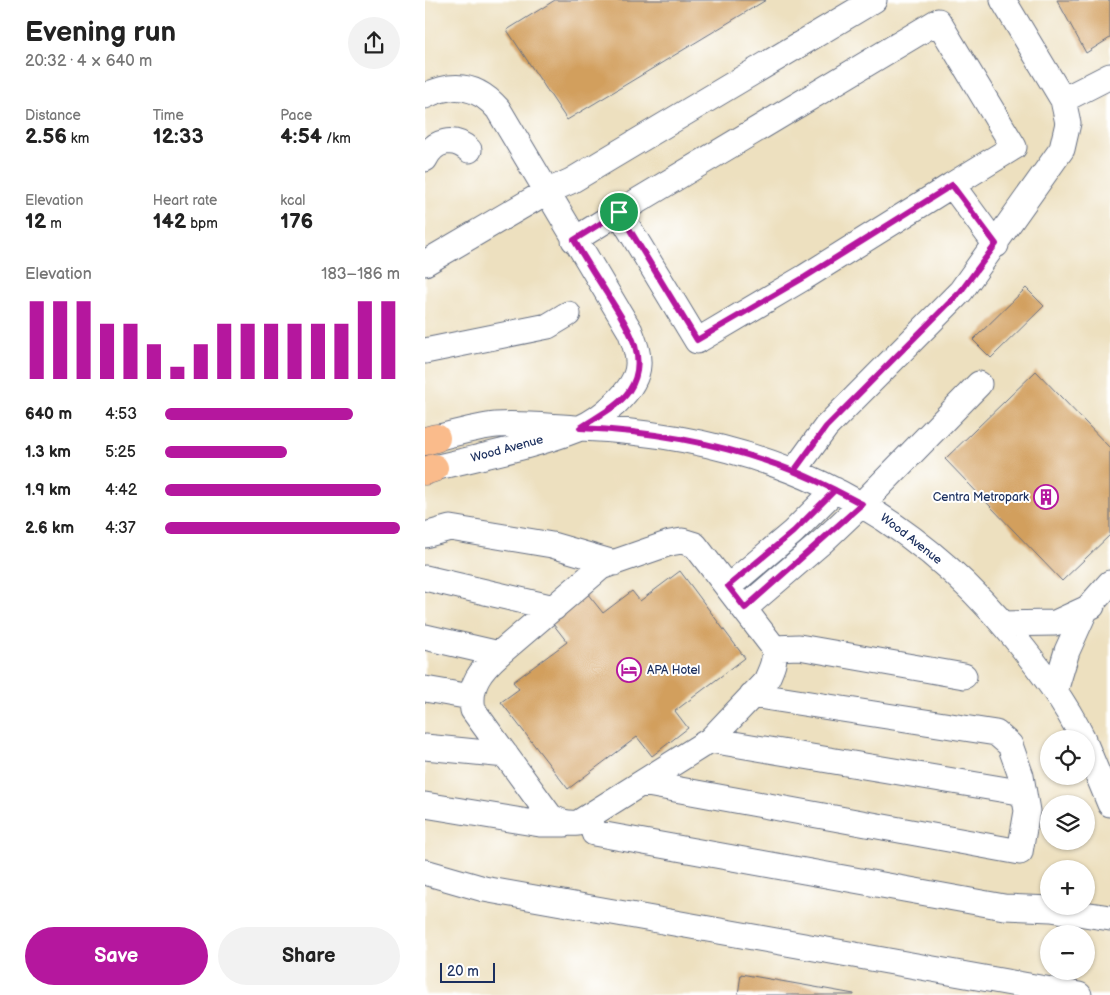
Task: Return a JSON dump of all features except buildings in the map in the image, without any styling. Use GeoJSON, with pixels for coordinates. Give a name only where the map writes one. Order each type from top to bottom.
{"type":"FeatureCollection","features":[{"type":"Feature","properties":{"kind":"street"},"geometry":{"type":"LineString","coordinates":[[425,263],[546,192],[571,181],[874,0]]}},
{"type":"Feature","properties":{"kind":"street"},"geometry":{"type":"LineString","coordinates":[[794,471],[826,427],[961,291],[1062,148],[1068,123],[1063,100],[1003,0]]}},
{"type":"Feature","properties":{"kind":"street"},"geometry":{"type":"LineString","coordinates":[[574,240],[619,212],[938,21],[1014,147],[805,277],[697,340],[619,212]]}},
{"type":"Feature","properties":{"kind":"street"},"geometry":{"type":"LineString","coordinates":[[1063,100],[1110,76]]}},
{"type":"Feature","properties":{"kind":"street"},"geometry":{"type":"LineString","coordinates":[[425,96],[453,86],[470,88],[484,96],[498,109],[574,240],[630,331],[636,349],[638,365],[634,382],[628,392],[615,404],[580,428]]}},
{"type":"Feature","properties":{"kind":"street"},"geometry":{"type":"LineString","coordinates":[[426,169],[430,149],[442,142],[455,141],[469,150]]}},
{"type":"Feature","properties":{"kind":"street"},"geometry":{"type":"LineString","coordinates":[[952,185],[996,244]]}},
{"type":"Feature","properties":{"kind":"street"},"geometry":{"type":"LineString","coordinates":[[425,351],[548,326],[568,314]]}},
{"type":"Feature","properties":{"kind":"street"},"geometry":{"type":"LineString","coordinates":[[745,608],[862,504],[979,384]]}},
{"type":"Feature","properties":{"kind":"street","name":"Wood Avenue"},"geometry":{"type":"LineString","coordinates":[[429,440],[497,425],[580,428],[675,436],[721,447],[794,471],[862,504],[894,524],[933,554],[1003,624],[1055,691],[1078,730]]}},
{"type":"Feature","properties":{"kind":"street","name":"Wood Avenue"},"geometry":{"type":"LineString","coordinates":[[428,469],[494,455],[580,428]]}},
{"type":"Feature","properties":{"kind":"street"},"geometry":{"type":"LineString","coordinates":[[728,586],[793,532],[835,490]]}},
{"type":"Feature","properties":{"kind":"street"},"geometry":{"type":"LineString","coordinates":[[425,535],[450,528],[552,545],[614,563]]}},
{"type":"Feature","properties":{"kind":"street"},"geometry":{"type":"LineString","coordinates":[[425,805],[540,824],[565,824],[578,823],[710,740],[753,695],[770,672],[775,656],[774,648],[695,545],[682,541],[670,542],[601,567],[499,654],[485,667],[473,684],[471,697],[473,710],[550,816],[565,824]]}},
{"type":"Feature","properties":{"kind":"street"},"geometry":{"type":"LineString","coordinates":[[425,578],[554,608]]}},
{"type":"Feature","properties":{"kind":"street"},"geometry":{"type":"LineString","coordinates":[[1055,691],[1067,651],[1085,611],[1110,584]]}},
{"type":"Feature","properties":{"kind":"street"},"geometry":{"type":"LineString","coordinates":[[1003,624],[1055,623],[1085,611],[1097,602],[1110,598]]}},
{"type":"Feature","properties":{"kind":"street"},"geometry":{"type":"LineString","coordinates":[[425,637],[499,654]]}},
{"type":"Feature","properties":{"kind":"street"},"geometry":{"type":"LineString","coordinates":[[774,648],[799,648],[964,676]]}},
{"type":"Feature","properties":{"kind":"street"},"geometry":{"type":"LineString","coordinates":[[425,688],[471,697]]}},
{"type":"Feature","properties":{"kind":"street"},"geometry":{"type":"LineString","coordinates":[[641,783],[1020,852],[1027,811],[1021,776],[1009,745],[996,733],[753,695]]}},
{"type":"Feature","properties":{"kind":"street"},"geometry":{"type":"LineString","coordinates":[[710,740],[1024,793]]}},
{"type":"Feature","properties":{"kind":"street"},"geometry":{"type":"LineString","coordinates":[[425,747],[506,755]]}},
{"type":"Feature","properties":{"kind":"street"},"geometry":{"type":"LineString","coordinates":[[1095,768],[1110,804]]}},
{"type":"Feature","properties":{"kind":"street"},"geometry":{"type":"LineString","coordinates":[[590,817],[594,833],[1004,907],[1051,909],[1110,918]]}},
{"type":"Feature","properties":{"kind":"street"},"geometry":{"type":"LineString","coordinates":[[425,872],[493,891],[956,984],[1079,995]]}},
{"type":"Feature","properties":{"kind":"place","name":"Centra Metropark"},"geometry":{"type":"Point","coordinates":[1046,497]}},
{"type":"Feature","properties":{"kind":"place","name":"APA Hotel"},"geometry":{"type":"Point","coordinates":[629,670]}},
{"type":"Feature","properties":{"kind":"route"},"geometry":{"type":"LineString","coordinates":[[619,212],[574,240],[630,331],[638,357],[637,373],[634,382],[622,398],[580,428],[649,433],[699,441],[772,463],[813,478],[835,490],[793,532],[728,586],[745,608],[823,541],[862,504],[813,478],[794,471],[801,459],[826,427],[961,291],[996,244],[979,224],[952,185],[805,277],[697,340],[619,212]]}}]}
